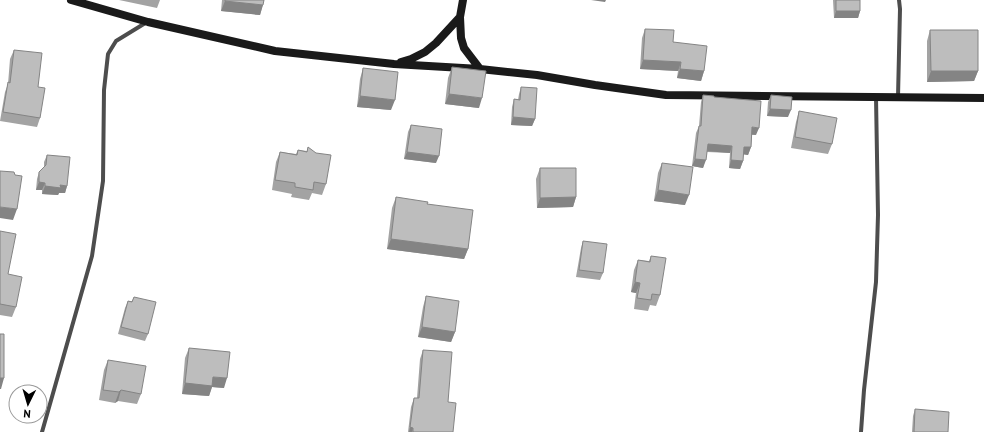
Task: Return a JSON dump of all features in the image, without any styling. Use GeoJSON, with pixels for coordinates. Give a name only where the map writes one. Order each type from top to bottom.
{"type":"FeatureCollection","features":[{"type":"Feature","properties":{"kind":"street"},"geometry":{"type":"LineString","coordinates":[[71,0],[148,22],[275,51],[394,64],[480,69],[537,75],[666,95],[984,98]]}},
{"type":"Feature","properties":{"kind":"street"},"geometry":{"type":"LineString","coordinates":[[463,0],[460,17],[460,38],[464,48],[480,69]]}},
{"type":"Feature","properties":{"kind":"street"},"geometry":{"type":"LineString","coordinates":[[898,97],[899,0]]}},
{"type":"Feature","properties":{"kind":"street"},"geometry":{"type":"LineString","coordinates":[[394,64],[412,59],[425,52],[436,44],[460,17]]}},
{"type":"Feature","properties":{"kind":"street"},"geometry":{"type":"LineString","coordinates":[[42,432],[92,256],[103,181],[104,90],[108,54],[116,41],[148,22]]}},
{"type":"Feature","properties":{"kind":"street"},"geometry":{"type":"LineString","coordinates":[[862,432],[864,390],[876,282],[878,215],[876,96]]}},
{"type":"Feature","properties":{"kind":"building"},"geometry":{"type":"Polygon","coordinates":[[[225,0],[264,0],[263,5],[225,0]]]}},
{"type":"Feature","properties":{"kind":"building"},"geometry":{"type":"Polygon","coordinates":[[[836,0],[860,0],[860,11],[836,11],[836,0]]]}},
{"type":"Feature","properties":{"kind":"building"},"geometry":{"type":"Polygon","coordinates":[[[645,29],[674,30],[673,42],[707,46],[704,71],[680,69],[681,62],[643,60],[645,29]]]}},
{"type":"Feature","properties":{"kind":"building"},"geometry":{"type":"Polygon","coordinates":[[[930,30],[978,30],[978,71],[931,71],[930,30]]]}},
{"type":"Feature","properties":{"kind":"building"},"geometry":{"type":"Polygon","coordinates":[[[14,50],[42,53],[38,87],[45,88],[40,118],[3,112],[8,82],[10,83],[14,50]]]}},
{"type":"Feature","properties":{"kind":"building"},"geometry":{"type":"Polygon","coordinates":[[[452,67],[486,71],[482,98],[449,94],[452,67]]]}},
{"type":"Feature","properties":{"kind":"building"},"geometry":{"type":"Polygon","coordinates":[[[363,68],[398,72],[395,100],[360,96],[363,68]]]}},
{"type":"Feature","properties":{"kind":"building"},"geometry":{"type":"Polygon","coordinates":[[[521,87],[537,88],[535,119],[513,117],[514,99],[520,100],[521,87]]]}},
{"type":"Feature","properties":{"kind":"building"},"geometry":{"type":"Polygon","coordinates":[[[703,95],[761,101],[759,128],[752,127],[751,147],[744,147],[743,161],[731,160],[732,146],[708,144],[706,160],[695,159],[699,126],[701,126],[703,95]]]}},
{"type":"Feature","properties":{"kind":"building"},"geometry":{"type":"Polygon","coordinates":[[[771,95],[792,97],[791,110],[770,109],[771,95]]]}},
{"type":"Feature","properties":{"kind":"building"},"geometry":{"type":"Polygon","coordinates":[[[799,111],[837,118],[832,144],[795,137],[799,111]]]}},
{"type":"Feature","properties":{"kind":"building"},"geometry":{"type":"Polygon","coordinates":[[[411,125],[442,129],[439,156],[407,152],[411,125]]]}},
{"type":"Feature","properties":{"kind":"building"},"geometry":{"type":"Polygon","coordinates":[[[308,147],[316,153],[331,155],[326,184],[314,182],[313,190],[295,187],[295,183],[275,180],[280,152],[297,155],[298,150],[307,152],[308,147]]]}},
{"type":"Feature","properties":{"kind":"building"},"geometry":{"type":"Polygon","coordinates":[[[47,155],[70,157],[67,186],[60,185],[61,188],[45,186],[45,183],[39,182],[39,172],[46,165],[47,155]]]}},
{"type":"Feature","properties":{"kind":"building"},"geometry":{"type":"Polygon","coordinates":[[[662,163],[693,167],[689,195],[658,190],[662,163]]]}},
{"type":"Feature","properties":{"kind":"building"},"geometry":{"type":"Polygon","coordinates":[[[540,168],[576,168],[576,197],[540,198],[540,168]]]}},
{"type":"Feature","properties":{"kind":"building"},"geometry":{"type":"Polygon","coordinates":[[[0,171],[14,172],[15,175],[22,176],[17,209],[0,207],[0,171]]]}},
{"type":"Feature","properties":{"kind":"building"},"geometry":{"type":"Polygon","coordinates":[[[396,197],[428,202],[427,204],[473,210],[468,249],[391,239],[396,197]]]}},
{"type":"Feature","properties":{"kind":"building"},"geometry":{"type":"Polygon","coordinates":[[[0,231],[16,234],[8,274],[22,277],[16,307],[0,304],[0,231]]]}},
{"type":"Feature","properties":{"kind":"building"},"geometry":{"type":"Polygon","coordinates":[[[583,241],[607,244],[603,273],[579,270],[583,241]]]}},
{"type":"Feature","properties":{"kind":"building"},"geometry":{"type":"Polygon","coordinates":[[[651,256],[666,258],[660,295],[652,294],[651,300],[637,298],[640,283],[635,282],[638,260],[650,262],[651,256]]]}},
{"type":"Feature","properties":{"kind":"building"},"geometry":{"type":"Polygon","coordinates":[[[426,296],[459,301],[455,332],[422,327],[426,296]]]}},
{"type":"Feature","properties":{"kind":"building"},"geometry":{"type":"Polygon","coordinates":[[[134,297],[156,302],[148,334],[121,327],[128,301],[132,302],[134,297]]]}},
{"type":"Feature","properties":{"kind":"building"},"geometry":{"type":"Polygon","coordinates":[[[0,334],[4,334],[4,378],[0,378],[0,334]]]}},
{"type":"Feature","properties":{"kind":"building"},"geometry":{"type":"Polygon","coordinates":[[[189,348],[230,352],[227,378],[213,377],[212,386],[185,383],[189,348]]]}},
{"type":"Feature","properties":{"kind":"building"},"geometry":{"type":"Polygon","coordinates":[[[423,350],[452,352],[448,402],[456,403],[453,432],[413,432],[413,428],[410,427],[414,398],[419,398],[423,350]]]}},
{"type":"Feature","properties":{"kind":"building"},"geometry":{"type":"Polygon","coordinates":[[[108,360],[146,366],[141,394],[121,390],[119,392],[103,390],[108,360]]]}},
{"type":"Feature","properties":{"kind":"building"},"geometry":{"type":"Polygon","coordinates":[[[915,409],[949,412],[948,432],[914,432],[915,409]]]}}]}
